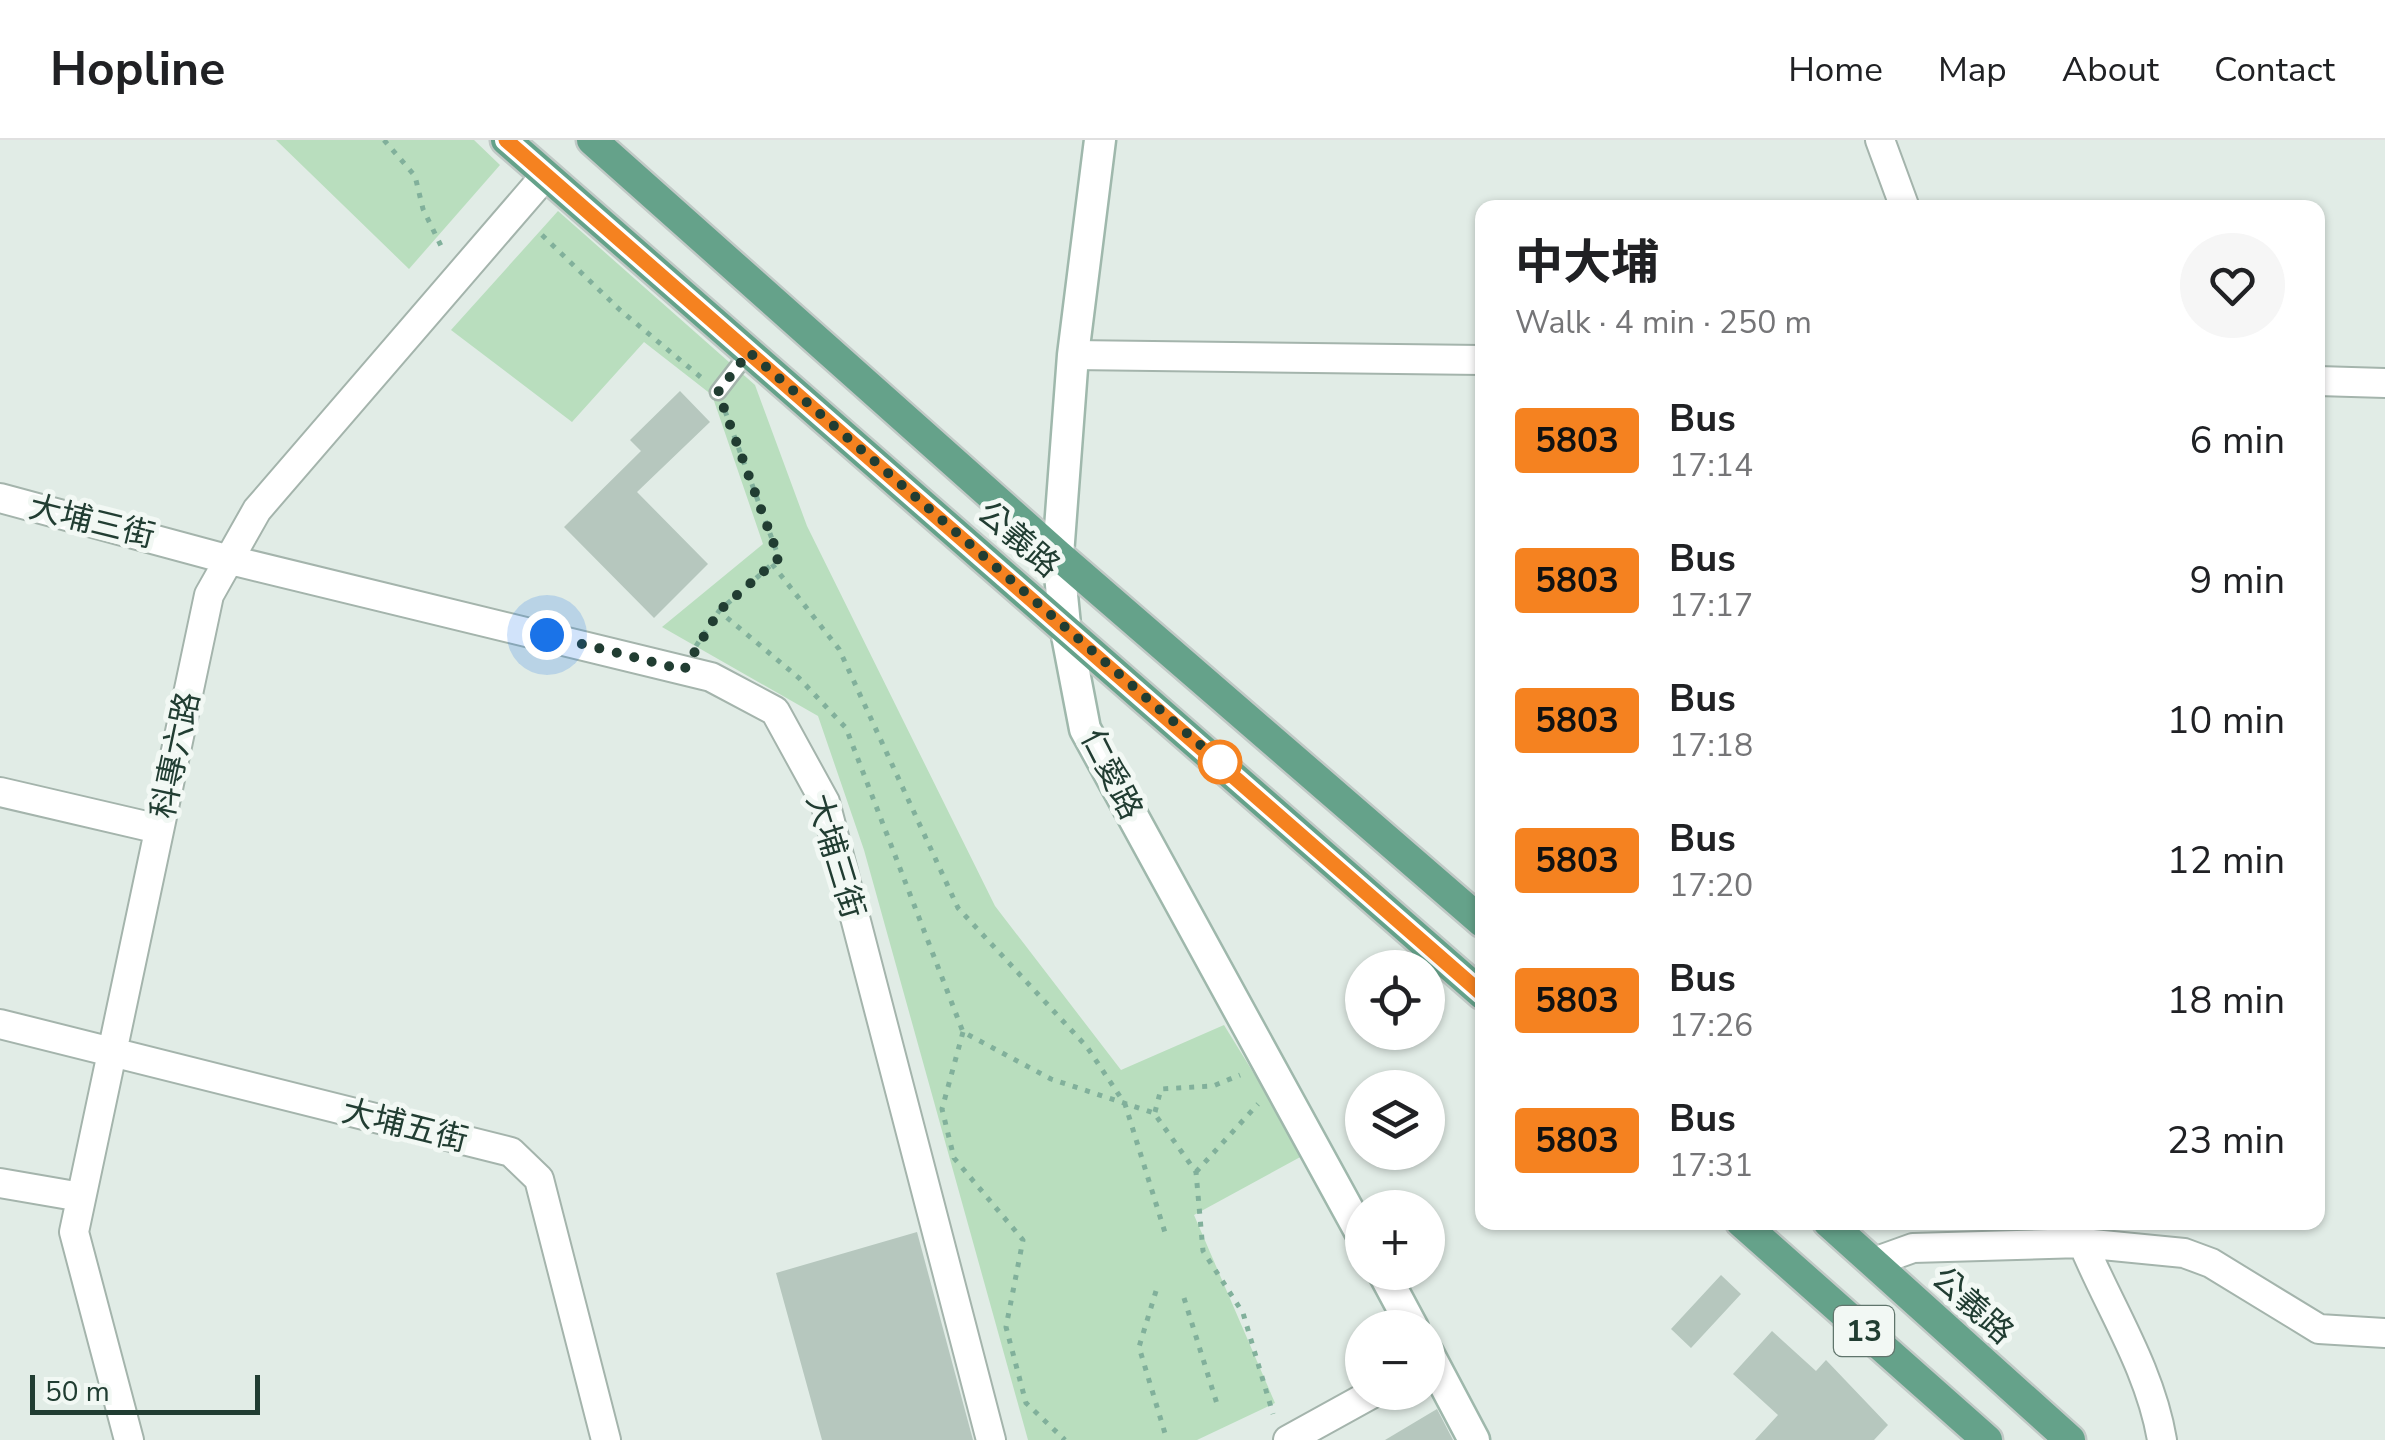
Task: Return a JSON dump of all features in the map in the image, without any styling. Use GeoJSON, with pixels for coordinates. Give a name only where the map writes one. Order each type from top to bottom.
{"type":"FeatureCollection","features":[{"type":"Feature","properties":{"kind":"main road","name":"公義路"},"geometry":{"type":"LineString","coordinates":[[506,140],[1065,625],[1475,988]]}},
{"type":"Feature","properties":{"kind":"main road","name":"公義路"},"geometry":{"type":"LineString","coordinates":[[592,140],[1058,554],[1475,916]]}},
{"type":"Feature","properties":{"kind":"main road","name":"13"},"geometry":{"type":"LineString","coordinates":[[1750,1230],[1987,1440]]}},
{"type":"Feature","properties":{"kind":"main road","name":"公義路"},"geometry":{"type":"LineString","coordinates":[[1837,1230],[2070,1440]]}},
{"type":"Feature","properties":{"kind":"street","name":"仁愛路"},"geometry":{"type":"LineString","coordinates":[[1100,140],[1073,355],[1058,554],[1065,625],[1085,729],[1345,1204]]}},
{"type":"Feature","properties":{"kind":"street"},"geometry":{"type":"LineString","coordinates":[[1880,140],[1902,200]]}},
{"type":"Feature","properties":{"kind":"street","name":"科專六路"},"geometry":{"type":"LineString","coordinates":[[128,1440],[74,1232],[209,595],[257,510],[546,176]]}},
{"type":"Feature","properties":{"kind":"street"},"geometry":{"type":"LineString","coordinates":[[1073,355],[1475,360]]}},
{"type":"Feature","properties":{"kind":"street"},"geometry":{"type":"LineString","coordinates":[[2325,381],[2385,384]]}},
{"type":"Feature","properties":{"kind":"street","name":"大埔三街"},"geometry":{"type":"LineString","coordinates":[[0,498],[230,560],[711,677],[775,711],[825,802],[991,1440]]}},
{"type":"Feature","properties":{"kind":"street"},"geometry":{"type":"LineString","coordinates":[[0,792],[159,828]]}},
{"type":"Feature","properties":{"kind":"street","name":"大埔五街"},"geometry":{"type":"LineString","coordinates":[[0,1024],[511,1152],[539,1178],[606,1440]]}},
{"type":"Feature","properties":{"kind":"street"},"geometry":{"type":"LineString","coordinates":[[0,1183],[80,1197]]}},
{"type":"Feature","properties":{"kind":"street"},"geometry":{"type":"LineString","coordinates":[[1874,1262],[1913,1248],[2078,1233],[2184,1253],[2212,1263],[2319,1330],[2385,1333]]}},
{"type":"Feature","properties":{"kind":"street"},"geometry":{"type":"LineString","coordinates":[[2078,1233],[2122,1323],[2162,1440]]}},
{"type":"Feature","properties":{"kind":"street"},"geometry":{"type":"LineString","coordinates":[[1445,1388],[1474,1440]]}},
{"type":"Feature","properties":{"kind":"street"},"geometry":{"type":"LineString","coordinates":[[1281,1429],[1345,1404]]}},
{"type":"Feature","properties":{"kind":"lane"},"geometry":{"type":"LineString","coordinates":[[718,392],[749,352]]}},
{"type":"Feature","properties":{"kind":"path"},"geometry":{"type":"LineString","coordinates":[[384,140],[415,176],[423,209],[442,248]]}},
{"type":"Feature","properties":{"kind":"path"},"geometry":{"type":"LineString","coordinates":[[542,235],[620,310],[718,392],[779,558],[719,611],[684,670]]}},
{"type":"Feature","properties":{"kind":"path"},"geometry":{"type":"LineString","coordinates":[[772,564],[839,649],[958,908],[1087,1047],[1124,1104],[1167,1239]]}},
{"type":"Feature","properties":{"kind":"path"},"geometry":{"type":"LineString","coordinates":[[719,611],[799,678],[846,728],[963,1032],[942,1109],[954,1158],[1023,1240],[1006,1328],[1026,1403],[1065,1440]]}},
{"type":"Feature","properties":{"kind":"path"},"geometry":{"type":"LineString","coordinates":[[963,1032],[1051,1079],[1154,1113],[1196,1172],[1203,1251],[1243,1313],[1281,1429]]}},
{"type":"Feature","properties":{"kind":"path"},"geometry":{"type":"LineString","coordinates":[[1154,1113],[1162,1089],[1212,1086],[1252,1070]]}},
{"type":"Feature","properties":{"kind":"path"},"geometry":{"type":"LineString","coordinates":[[1196,1172],[1266,1094]]}},
{"type":"Feature","properties":{"kind":"path"},"geometry":{"type":"LineString","coordinates":[[1156,1290],[1139,1346],[1167,1440]]}},
{"type":"Feature","properties":{"kind":"path"},"geometry":{"type":"LineString","coordinates":[[1184,1298],[1217,1404]]}},
{"type":"Feature","properties":{"kind":"green space"},"geometry":{"type":"Polygon","coordinates":[[[276,140],[474,140],[500,165],[409,269],[276,140]]]}},
{"type":"Feature","properties":{"kind":"green space"},"geometry":{"type":"Polygon","coordinates":[[[558,211],[755,385],[807,526],[995,906],[1121,1070],[1224,1025],[1304,1155],[1194,1215],[1275,1403],[1197,1440],[1028,1440],[864,850],[818,716],[662,627],[763,544],[712,395],[644,342],[572,422],[451,330],[558,211]]]}},
{"type":"Feature","properties":{"kind":"building"},"geometry":{"type":"Polygon","coordinates":[[[680,391],[710,422],[637,492],[708,564],[654,618],[564,527],[641,451],[630,440],[680,391]]]}},
{"type":"Feature","properties":{"kind":"building"},"geometry":{"type":"Polygon","coordinates":[[[917,1232],[973,1440],[822,1440],[776,1273],[917,1232]]]}},
{"type":"Feature","properties":{"kind":"building"},"geometry":{"type":"Polygon","coordinates":[[[1721,1275],[1741,1294],[1691,1348],[1671,1329],[1721,1275]]]}},
{"type":"Feature","properties":{"kind":"building"},"geometry":{"type":"Polygon","coordinates":[[[1772,1331],[1816,1371],[1826,1360],[1888,1425],[1874,1440],[1755,1440],[1778,1415],[1733,1374],[1772,1331]]]}},
{"type":"Feature","properties":{"kind":"building"},"geometry":{"type":"Polygon","coordinates":[[[1438,1410],[1453,1440],[1385,1440],[1438,1410]]]}},
{"type":"Feature","properties":{"kind":"bus line","name":"5803"},"geometry":{"type":"LineString","coordinates":[[506,140],[1065,625],[1475,988]]}},
{"type":"Feature","properties":{"kind":"route"},"geometry":{"type":"LineString","coordinates":[[547,635],[684,670],[719,611],[779,558],[718,392],[749,352],[1220,762]]}}]}
